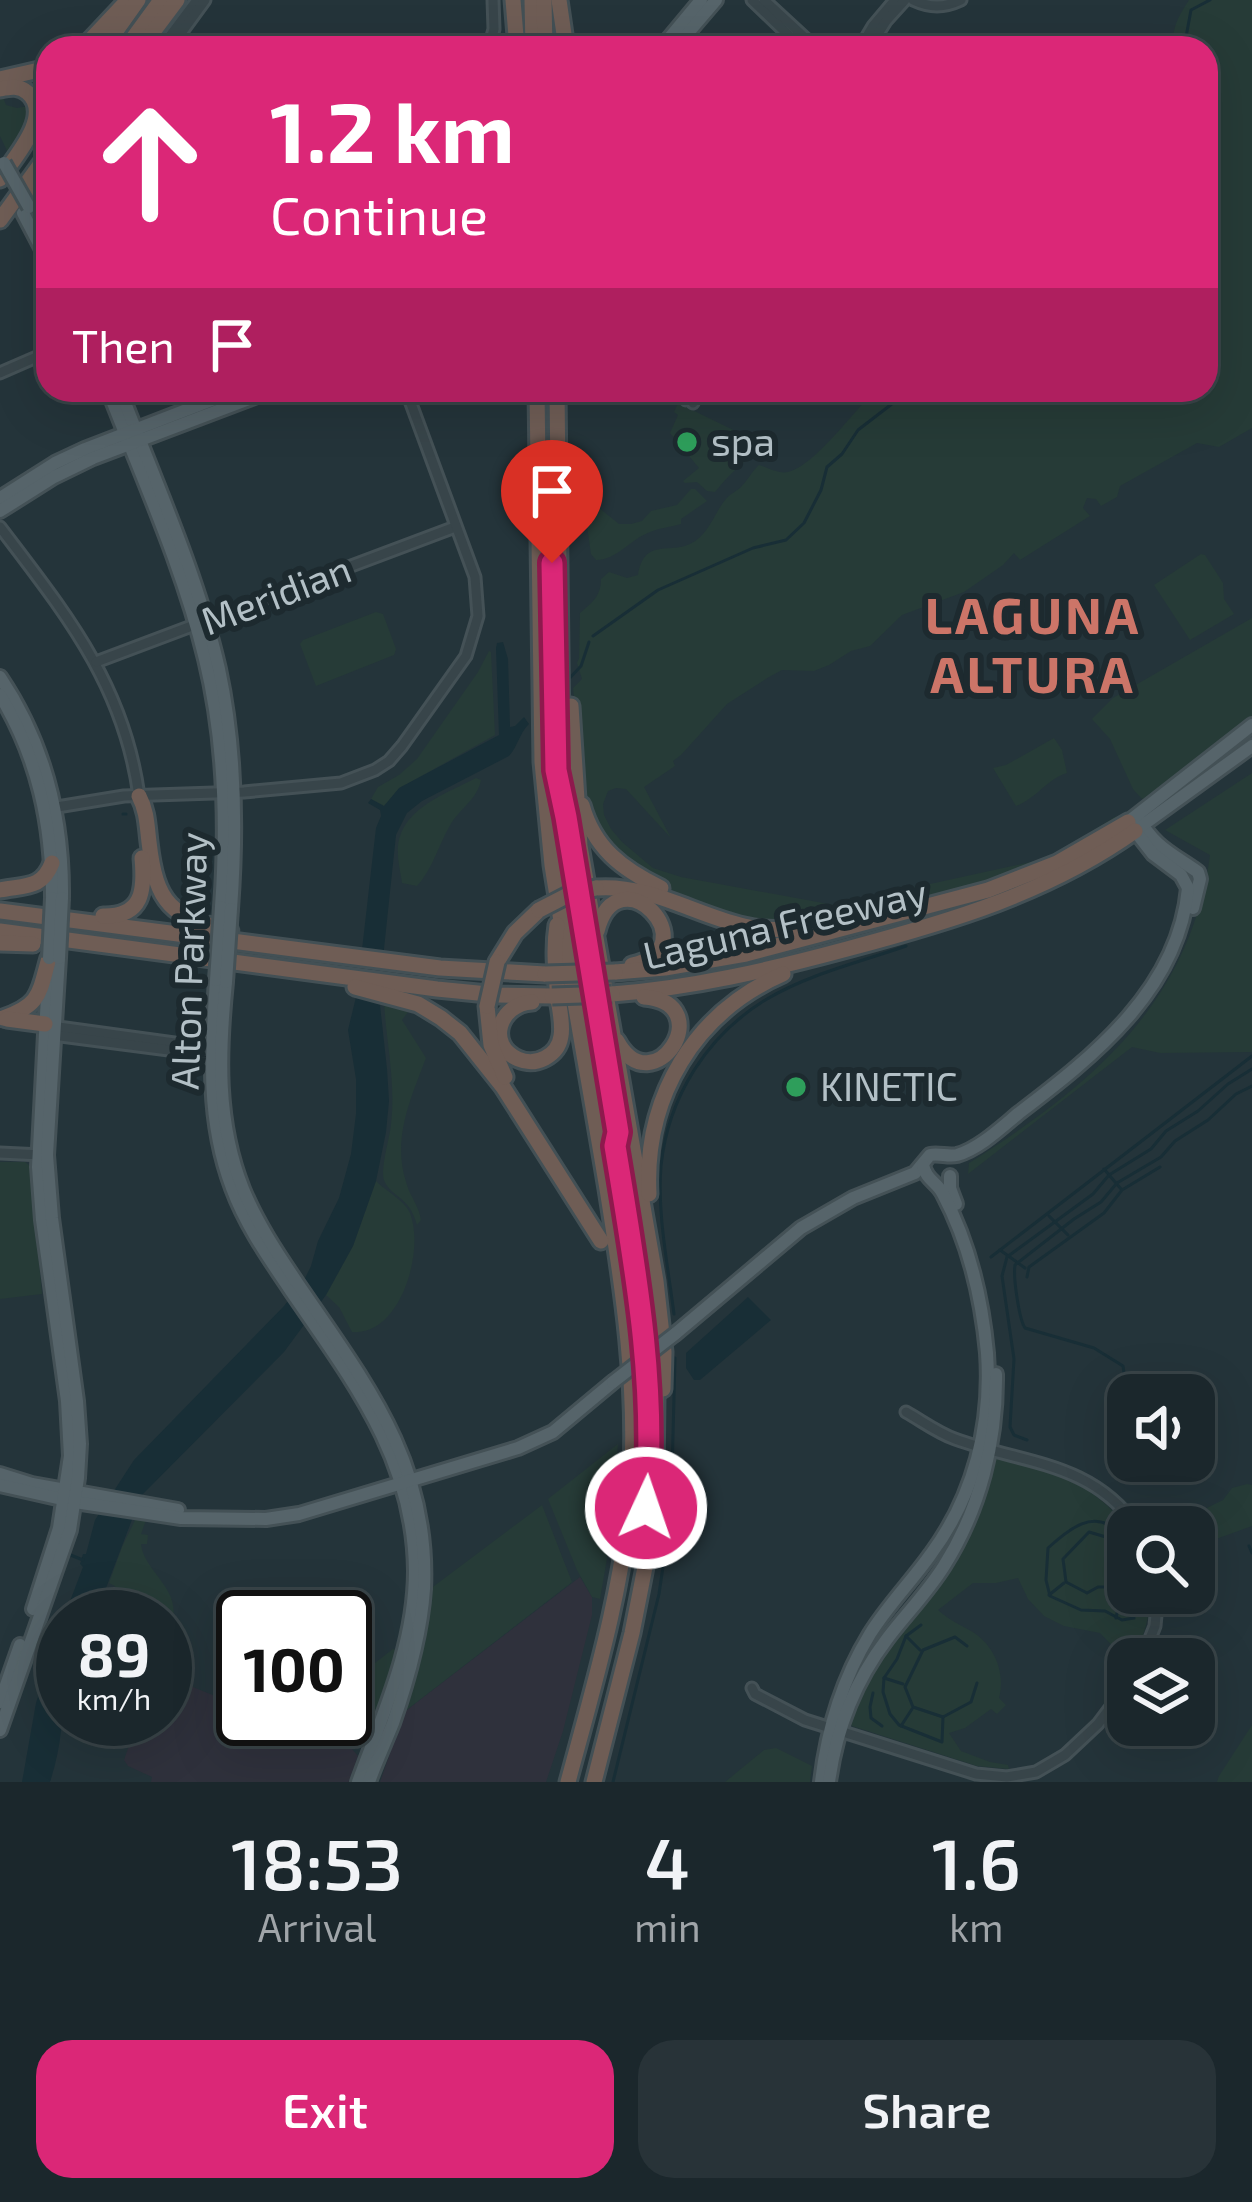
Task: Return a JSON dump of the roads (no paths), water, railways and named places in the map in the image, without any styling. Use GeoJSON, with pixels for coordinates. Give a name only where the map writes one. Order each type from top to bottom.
{"type":"FeatureCollection","features":[{"type":"Feature","properties":{"kind":"highway"},"geometry":{"type":"LineString","coordinates":[[94,36],[128,0]]}},
{"type":"Feature","properties":{"kind":"highway"},"geometry":{"type":"LineString","coordinates":[[112,36],[138,0]]}},
{"type":"Feature","properties":{"kind":"highway"},"geometry":{"type":"LineString","coordinates":[[135,36],[161,0]]}},
{"type":"Feature","properties":{"kind":"highway"},"geometry":{"type":"LineString","coordinates":[[150,36],[177,0]]}},
{"type":"Feature","properties":{"kind":"highway"},"geometry":{"type":"LineString","coordinates":[[513,0],[517,36]]}},
{"type":"Feature","properties":{"kind":"highway"},"geometry":{"type":"LineString","coordinates":[[533,0],[533,36]]}},
{"type":"Feature","properties":{"kind":"highway"},"geometry":{"type":"LineString","coordinates":[[549,36],[551,0]]}},
{"type":"Feature","properties":{"kind":"highway"},"geometry":{"type":"LineString","coordinates":[[551,0],[562,36]]}},
{"type":"Feature","properties":{"kind":"highway"},"geometry":{"type":"LineString","coordinates":[[0,79],[36,71]]}},
{"type":"Feature","properties":{"kind":"highway"},"geometry":{"type":"LineString","coordinates":[[0,89],[24,90],[36,107]]}},
{"type":"Feature","properties":{"kind":"highway"},"geometry":{"type":"LineString","coordinates":[[1,168],[28,138],[36,114]]}},
{"type":"Feature","properties":{"kind":"highway"},"geometry":{"type":"LineString","coordinates":[[1,168],[36,135]]}},
{"type":"Feature","properties":{"kind":"highway"},"geometry":{"type":"LineString","coordinates":[[0,222],[36,171]]}},
{"type":"Feature","properties":{"kind":"highway"},"geometry":{"type":"LineString","coordinates":[[0,222],[10,218],[36,189]]}},
{"type":"Feature","properties":{"kind":"highway"},"geometry":{"type":"LineString","coordinates":[[531,402],[537,417]]}},
{"type":"Feature","properties":{"kind":"highway"},"geometry":{"type":"LineString","coordinates":[[537,402],[566,817],[650,1313],[657,1442]]}},
{"type":"Feature","properties":{"kind":"highway"},"geometry":{"type":"LineString","coordinates":[[557,402],[560,638],[558,690],[541,721],[546,817],[618,1257],[630,1347],[633,1445],[616,1598],[568,1782]]}},
{"type":"Feature","properties":{"kind":"highway"},"geometry":{"type":"LineString","coordinates":[[557,402],[558,690],[584,812],[605,850],[636,876],[728,922]]}},
{"type":"Feature","properties":{"kind":"highway"},"geometry":{"type":"LineString","coordinates":[[572,746],[580,846],[611,973],[612,1032],[656,1281]]}},
{"type":"Feature","properties":{"kind":"highway"},"geometry":{"type":"LineString","coordinates":[[26,914],[113,916],[133,908],[144,885],[136,808],[139,796]]}},
{"type":"Feature","properties":{"kind":"highway"},"geometry":{"type":"LineString","coordinates":[[139,796],[155,878],[173,909],[196,923],[302,949]]}},
{"type":"Feature","properties":{"kind":"highway","name":"Laguna Freeway"},"geometry":{"type":"LineString","coordinates":[[302,949],[488,973],[665,968],[746,953],[988,890],[1041,871],[1136,823]]}},
{"type":"Feature","properties":{"kind":"highway","name":"Laguna Freeway"},"geometry":{"type":"LineString","coordinates":[[162,953],[382,987],[467,993],[549,997],[676,988],[865,944],[1017,897],[1076,868],[1136,823]]}},
{"type":"Feature","properties":{"kind":"highway"},"geometry":{"type":"LineString","coordinates":[[0,890],[38,883],[52,862]]}},
{"type":"Feature","properties":{"kind":"highway"},"geometry":{"type":"LineString","coordinates":[[630,1347],[601,1240],[500,1070],[490,1045],[487,1006],[497,962],[515,933],[539,910],[570,894],[596,888],[639,890],[755,928],[792,929],[943,902]]}},
{"type":"Feature","properties":{"kind":"highway"},"geometry":{"type":"LineString","coordinates":[[641,902],[660,920],[659,948],[645,962],[611,973],[597,931],[601,918],[610,906],[641,902]]}},
{"type":"Feature","properties":{"kind":"highway"},"geometry":{"type":"LineString","coordinates":[[0,910],[302,949]]}},
{"type":"Feature","properties":{"kind":"highway"},"geometry":{"type":"LineString","coordinates":[[549,997],[519,1003],[503,1018],[502,1042],[514,1057],[539,1061],[556,1050],[560,1039],[554,948],[559,910]]}},
{"type":"Feature","properties":{"kind":"highway"},"geometry":{"type":"LineString","coordinates":[[0,931],[162,953]]}},
{"type":"Feature","properties":{"kind":"highway"},"geometry":{"type":"LineString","coordinates":[[0,944],[162,953]]}},
{"type":"Feature","properties":{"kind":"highway"},"geometry":{"type":"LineString","coordinates":[[590,1782],[641,1592],[651,1529],[665,1368],[650,1145],[664,1094],[684,1054],[718,1016],[758,986],[865,944]]}},
{"type":"Feature","properties":{"kind":"highway"},"geometry":{"type":"LineString","coordinates":[[1,1021],[24,1011],[38,997],[54,958]]}},
{"type":"Feature","properties":{"kind":"highway"},"geometry":{"type":"LineString","coordinates":[[382,987],[426,1008],[466,1039],[514,1103],[601,1240]]}},
{"type":"Feature","properties":{"kind":"highway"},"geometry":{"type":"LineString","coordinates":[[612,1032],[626,1054],[643,1062],[665,1056],[679,1034],[676,1016],[664,1002],[619,994]]}},
{"type":"Feature","properties":{"kind":"highway"},"geometry":{"type":"LineString","coordinates":[[1,1021],[50,1030]]}},
{"type":"Feature","properties":{"kind":"highway"},"geometry":{"type":"LineString","coordinates":[[568,1782],[626,1583],[641,1437],[632,1296],[590,1056],[583,1050]]}},
{"type":"Feature","properties":{"kind":"highway"},"geometry":{"type":"LineString","coordinates":[[590,1782],[631,1609],[648,1487],[647,1360],[615,1146],[618,1132]]}},
{"type":"Feature","properties":{"kind":"main road"},"geometry":{"type":"LineString","coordinates":[[671,36],[697,0]]}},
{"type":"Feature","properties":{"kind":"main road"},"geometry":{"type":"LineString","coordinates":[[685,36],[716,0]]}},
{"type":"Feature","properties":{"kind":"main road"},"geometry":{"type":"LineString","coordinates":[[1,168],[36,224]]}},
{"type":"Feature","properties":{"kind":"main road","name":"Alton Parkway"},"geometry":{"type":"LineString","coordinates":[[113,402],[132,437]]}},
{"type":"Feature","properties":{"kind":"main road","name":"Alton Parkway"},"geometry":{"type":"LineString","coordinates":[[123,402],[201,623],[227,717],[226,908],[216,1052],[236,1170],[293,1285],[381,1408],[424,1550],[421,1620],[401,1697],[369,1782]]}},
{"type":"Feature","properties":{"kind":"main road"},"geometry":{"type":"LineString","coordinates":[[0,511],[54,477],[211,402]]}},
{"type":"Feature","properties":{"kind":"main road"},"geometry":{"type":"LineString","coordinates":[[0,498],[56,463],[230,402]]}},
{"type":"Feature","properties":{"kind":"main road"},"geometry":{"type":"LineString","coordinates":[[0,677],[34,738],[61,847],[43,1155],[79,1424],[70,1530],[0,1730]]}},
{"type":"Feature","properties":{"kind":"main road"},"geometry":{"type":"LineString","coordinates":[[0,694],[51,808],[57,898]]}},
{"type":"Feature","properties":{"kind":"main road"},"geometry":{"type":"LineString","coordinates":[[1136,823],[1252,725]]}},
{"type":"Feature","properties":{"kind":"main road"},"geometry":{"type":"LineString","coordinates":[[1182,862],[1159,828],[1165,816],[1252,746]]}},
{"type":"Feature","properties":{"kind":"main road"},"geometry":{"type":"LineString","coordinates":[[1136,823],[1191,792]]}},
{"type":"Feature","properties":{"kind":"main road"},"geometry":{"type":"LineString","coordinates":[[0,1484],[142,1508],[266,1512],[406,1479],[553,1432],[817,1218],[915,1173],[930,1156],[959,1154],[977,1144],[1099,1061],[1136,1020],[1175,958],[1200,879],[1196,869],[1165,852],[1136,823]]}},
{"type":"Feature","properties":{"kind":"main road"},"geometry":{"type":"LineString","coordinates":[[675,1334],[724,1304],[825,1222],[884,1192],[950,1174],[1079,1072],[1109,1040],[1147,991],[1174,941],[1188,888],[1154,854],[1136,823]]}},
{"type":"Feature","properties":{"kind":"main road"},"geometry":{"type":"LineString","coordinates":[[825,1782],[835,1729],[874,1657],[955,1547],[974,1505],[996,1389],[991,1315],[981,1270],[950,1188],[951,1162],[944,1154]]}},
{"type":"Feature","properties":{"kind":"main road"},"geometry":{"type":"LineString","coordinates":[[923,1165],[942,1190],[980,1302],[988,1379],[985,1447]]}},
{"type":"Feature","properties":{"kind":"main road"},"geometry":{"type":"LineString","coordinates":[[0,1474],[71,1496]]}},
{"type":"Feature","properties":{"kind":"main road","name":"Alton Parkway"},"geometry":{"type":"LineString","coordinates":[[358,1782],[404,1652],[411,1615],[413,1541],[406,1479]]}},
{"type":"Feature","properties":{"kind":"main road"},"geometry":{"type":"LineString","coordinates":[[0,1702],[71,1496]]}},
{"type":"Feature","properties":{"kind":"street"},"geometry":{"type":"LineString","coordinates":[[171,36],[201,0]]}},
{"type":"Feature","properties":{"kind":"street"},"geometry":{"type":"LineString","coordinates":[[178,36],[201,0]]}},
{"type":"Feature","properties":{"kind":"street"},"geometry":{"type":"LineString","coordinates":[[492,36],[493,0]]}},
{"type":"Feature","properties":{"kind":"street"},"geometry":{"type":"LineString","coordinates":[[752,0],[790,36]]}},
{"type":"Feature","properties":{"kind":"street"},"geometry":{"type":"LineString","coordinates":[[764,0],[803,36]]}},
{"type":"Feature","properties":{"kind":"street"},"geometry":{"type":"LineString","coordinates":[[867,36],[895,0]]}},
{"type":"Feature","properties":{"kind":"street"},"geometry":{"type":"LineString","coordinates":[[877,36],[909,0],[932,7],[961,0]]}},
{"type":"Feature","properties":{"kind":"street"},"geometry":{"type":"LineString","coordinates":[[0,373],[36,357]]}},
{"type":"Feature","properties":{"kind":"street"},"geometry":{"type":"LineString","coordinates":[[51,808],[100,799],[356,779],[389,761],[461,664],[478,616],[476,585],[410,402]]}},
{"type":"Feature","properties":{"kind":"street"},"geometry":{"type":"LineString","coordinates":[[0,527],[96,662],[124,731],[139,796]]}},
{"type":"Feature","properties":{"kind":"street","name":"Meridian"},"geometry":{"type":"LineString","coordinates":[[96,662],[455,527]]}},
{"type":"Feature","properties":{"kind":"street"},"geometry":{"type":"LineString","coordinates":[[50,1030],[216,1052]]}},
{"type":"Feature","properties":{"kind":"street"},"geometry":{"type":"LineString","coordinates":[[0,1153],[43,1155]]}},
{"type":"Feature","properties":{"kind":"street"},"geometry":{"type":"LineString","coordinates":[[906,1412],[953,1438],[1043,1463],[1092,1484],[1119,1506]]}},
{"type":"Feature","properties":{"kind":"street"},"geometry":{"type":"LineString","coordinates":[[752,1688],[793,1714],[998,1777],[1049,1766],[1070,1752],[1107,1713]]}},
{"type":"Feature","properties":{"kind":"water"},"geometry":{"type":"Polygon","coordinates":[[[503,642],[508,659],[510,727],[524,717],[529,724],[509,756],[422,801],[407,813],[396,835],[379,996],[389,1101],[386,1132],[376,1181],[353,1246],[326,1295],[284,1352],[141,1496],[105,1590],[74,1590],[95,1520],[134,1460],[284,1306],[311,1266],[339,1198],[356,1114],[348,1030],[381,816],[368,803],[371,799],[384,806],[399,788],[499,735],[497,643],[503,642]]]}},
{"type":"Feature","properties":{"kind":"water"},"geometry":{"type":"Polygon","coordinates":[[[748,1297],[771,1320],[700,1380],[694,1380],[686,1368],[686,1353],[748,1297]]]}},
{"type":"Feature","properties":{"kind":"water"},"geometry":{"type":"Polygon","coordinates":[[[36,1703],[36,1746],[59,1746],[50,1782],[22,1782],[36,1703]]]}},
{"type":"Feature","properties":{"kind":"waterway"},"geometry":{"type":"LineString","coordinates":[[1186,36],[1191,10],[1210,0]]}},
{"type":"Feature","properties":{"kind":"waterway"},"geometry":{"type":"LineString","coordinates":[[593,636],[658,590],[753,548],[786,540],[804,523],[827,467],[858,430],[894,402]]}},
{"type":"Feature","properties":{"kind":"waterway"},"geometry":{"type":"LineString","coordinates":[[567,681],[581,666],[589,642]]}},
{"type":"Feature","properties":{"kind":"waterway"},"geometry":{"type":"LineString","coordinates":[[674,1314],[662,1221],[661,1166],[672,1116],[694,1070],[726,1031],[767,999],[817,975],[906,946]]}},
{"type":"Feature","properties":{"kind":"waterway"},"geometry":{"type":"LineString","coordinates":[[991,1257],[1252,1056]]}},
{"type":"Feature","properties":{"kind":"waterway"},"geometry":{"type":"LineString","coordinates":[[1027,1440],[1014,1435],[1010,1427],[1014,1359],[1002,1276],[1007,1257],[1252,1069]]}},
{"type":"Feature","properties":{"kind":"waterway"},"geometry":{"type":"LineString","coordinates":[[1124,1374],[1123,1366],[1094,1348],[1025,1328],[1015,1265],[1101,1202],[1117,1183],[1161,1157],[1175,1141],[1252,1086]]}},
{"type":"Feature","properties":{"kind":"waterway"},"geometry":{"type":"LineString","coordinates":[[1027,1277],[1029,1267],[1104,1213],[1122,1190],[1160,1167]]}},
{"type":"Feature","properties":{"kind":"waterway"},"geometry":{"type":"LineString","coordinates":[[1104,1169],[1121,1189]]}},
{"type":"Feature","properties":{"kind":"waterway"},"geometry":{"type":"LineString","coordinates":[[1049,1216],[1068,1235]]}},
{"type":"Feature","properties":{"kind":"waterway"},"geometry":{"type":"LineString","coordinates":[[1000,1250],[1025,1268]]}},
{"type":"Feature","properties":{"kind":"waterway"},"geometry":{"type":"LineString","coordinates":[[613,1782],[659,1594],[671,1512],[675,1358]]}},
{"type":"Feature","properties":{"kind":"waterway"},"geometry":{"type":"LineString","coordinates":[[1107,1524],[1082,1524],[1048,1548],[1046,1580],[1050,1596],[1081,1610],[1107,1612]]}},
{"type":"Feature","properties":{"kind":"waterway"},"geometry":{"type":"LineString","coordinates":[[1089,1532],[1116,1540],[1128,1565],[1112,1587],[1087,1593],[1066,1582],[1063,1559],[1089,1532]]}},
{"type":"Feature","properties":{"kind":"waterway"},"geometry":{"type":"LineString","coordinates":[[1249,1546],[1252,1553]]}},
{"type":"Feature","properties":{"kind":"waterway"},"geometry":{"type":"LineString","coordinates":[[68,1554],[83,1560]]}},
{"type":"Feature","properties":{"kind":"waterway"},"geometry":{"type":"LineString","coordinates":[[1049,1595],[1064,1583]]}},
{"type":"Feature","properties":{"kind":"waterway"},"geometry":{"type":"LineString","coordinates":[[1111,1614],[1122,1620],[1134,1618]]}},
{"type":"Feature","properties":{"kind":"waterway"},"geometry":{"type":"LineString","coordinates":[[1116,1618],[1117,1614]]}},
{"type":"Feature","properties":{"kind":"waterway"},"geometry":{"type":"LineString","coordinates":[[921,1625],[906,1636],[884,1678],[883,1692],[899,1725],[942,1742],[943,1717]]}},
{"type":"Feature","properties":{"kind":"waterway"},"geometry":{"type":"LineString","coordinates":[[906,1636],[920,1650]]}},
{"type":"Feature","properties":{"kind":"waterway"},"geometry":{"type":"LineString","coordinates":[[967,1646],[955,1637],[923,1650],[905,1687],[913,1707],[943,1717],[971,1702],[977,1683]]}},
{"type":"Feature","properties":{"kind":"waterway"},"geometry":{"type":"LineString","coordinates":[[884,1678],[903,1684]]}},
{"type":"Feature","properties":{"kind":"waterway"},"geometry":{"type":"LineString","coordinates":[[873,1693],[871,1718],[882,1726]]}},
{"type":"Feature","properties":{"kind":"waterway"},"geometry":{"type":"LineString","coordinates":[[901,1726],[912,1709]]}},
{"type":"Feature","properties":{"kind":"place","name":"spa"},"geometry":{"type":"Point","coordinates":[687,442]}},
{"type":"Feature","properties":{"kind":"place","name":"KINETIC"},"geometry":{"type":"Point","coordinates":[796,1087]}},
{"type":"Feature","properties":{"kind":"district","name":"LAGUNA ALTURA"},"geometry":{"type":"Point","coordinates":[1033,645]}}]}
